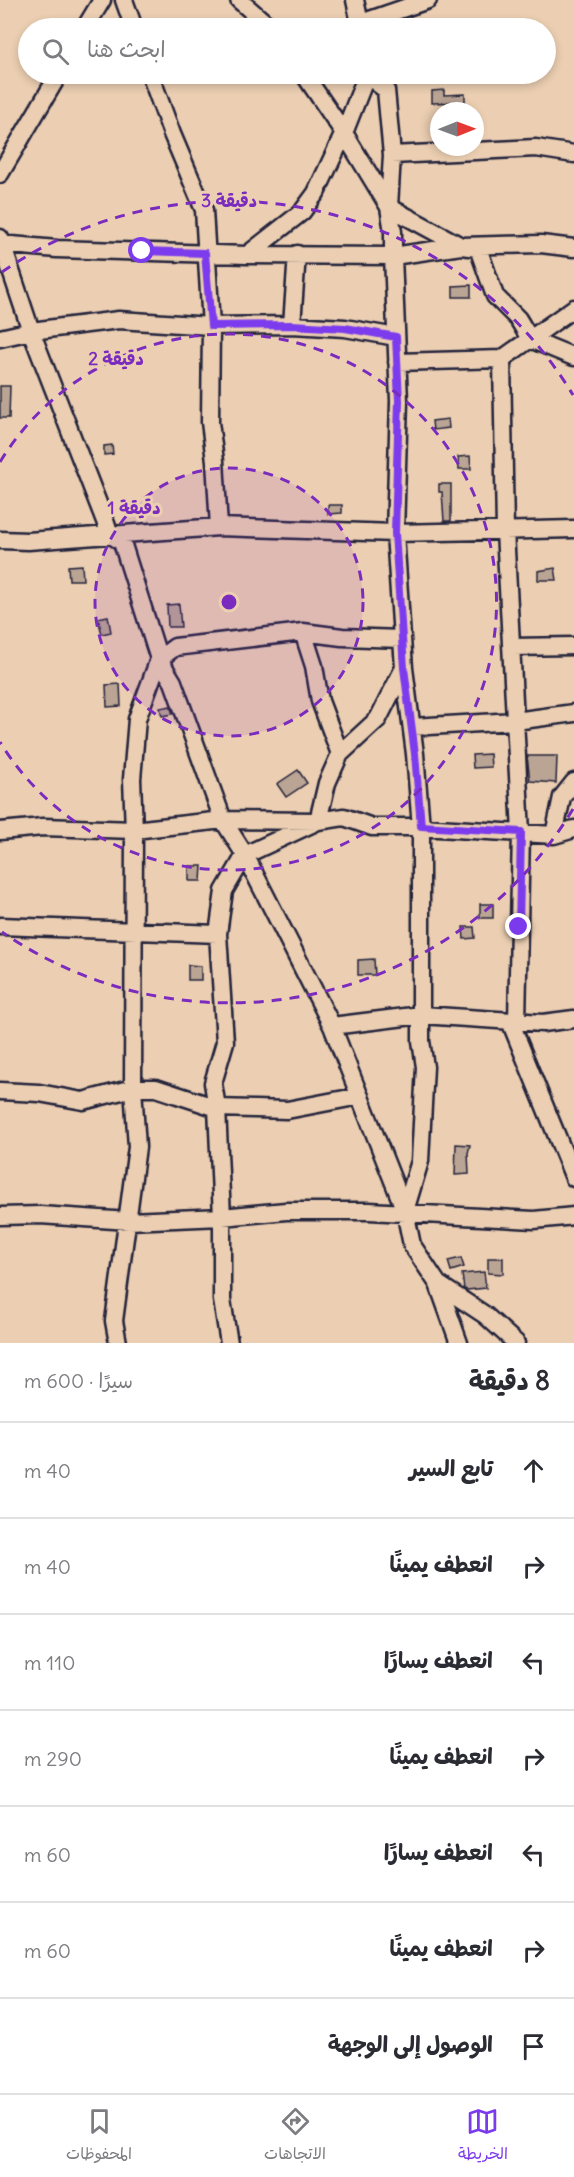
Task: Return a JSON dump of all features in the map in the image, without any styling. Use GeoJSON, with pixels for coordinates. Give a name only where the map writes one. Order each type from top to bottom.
{"type":"FeatureCollection","features":[{"type":"Feature","properties":{"kind":"street"},"geometry":{"type":"LineString","coordinates":[[91,18],[102,0]]}},
{"type":"Feature","properties":{"kind":"street"},"geometry":{"type":"LineString","coordinates":[[124,0],[130,18]]}},
{"type":"Feature","properties":{"kind":"street"},"geometry":{"type":"LineString","coordinates":[[239,0],[260,18]]}},
{"type":"Feature","properties":{"kind":"street"},"geometry":{"type":"LineString","coordinates":[[356,0],[359,18]]}},
{"type":"Feature","properties":{"kind":"street"},"geometry":{"type":"LineString","coordinates":[[382,18],[428,0]]}},
{"type":"Feature","properties":{"kind":"street"},"geometry":{"type":"LineString","coordinates":[[0,174],[53,84]]}},
{"type":"Feature","properties":{"kind":"street"},"geometry":{"type":"LineString","coordinates":[[154,84],[204,210],[211,326],[210,422],[219,527]]}},
{"type":"Feature","properties":{"kind":"street"},"geometry":{"type":"LineString","coordinates":[[311,84],[389,207],[461,246],[478,248],[495,296],[518,319],[530,339],[574,357]]}},
{"type":"Feature","properties":{"kind":"street"},"geometry":{"type":"LineString","coordinates":[[247,255],[302,212],[316,193],[344,133],[362,84]]}},
{"type":"Feature","properties":{"kind":"street"},"geometry":{"type":"LineString","coordinates":[[378,84],[386,90],[392,155],[389,207],[393,232],[399,401],[395,533],[404,668],[421,826],[421,1015],[425,1066],[420,1161],[405,1212]]}},
{"type":"Feature","properties":{"kind":"street"},"geometry":{"type":"LineString","coordinates":[[392,155],[536,148],[574,154]]}},
{"type":"Feature","properties":{"kind":"street"},"geometry":{"type":"LineString","coordinates":[[459,1343],[438,1284],[412,1245],[405,1212],[332,1026],[244,855],[223,820],[173,682],[159,659],[122,542],[110,534],[31,331],[0,242],[57,249],[247,255],[393,256],[461,246],[541,244],[574,248]]}},
{"type":"Feature","properties":{"kind":"street"},"geometry":{"type":"LineString","coordinates":[[292,325],[297,254]]}},
{"type":"Feature","properties":{"kind":"street"},"geometry":{"type":"LineString","coordinates":[[397,362],[501,359],[574,308]]}},
{"type":"Feature","properties":{"kind":"street"},"geometry":{"type":"LineString","coordinates":[[0,338],[31,331],[119,321],[211,326],[292,325],[345,328],[396,337]]}},
{"type":"Feature","properties":{"kind":"street"},"geometry":{"type":"LineString","coordinates":[[501,359],[506,531],[521,832],[514,1021],[574,1178]]}},
{"type":"Feature","properties":{"kind":"street"},"geometry":{"type":"LineString","coordinates":[[0,540],[28,541],[219,527],[395,533],[574,529]]}},
{"type":"Feature","properties":{"kind":"street"},"geometry":{"type":"LineString","coordinates":[[118,1343],[114,1321],[137,1147],[133,1088],[134,830],[132,779],[137,719],[159,659],[175,647],[303,632],[342,637],[402,639]]}},
{"type":"Feature","properties":{"kind":"street"},"geometry":{"type":"LineString","coordinates":[[303,632],[314,666],[320,701],[340,754]]}},
{"type":"Feature","properties":{"kind":"street"},"geometry":{"type":"LineString","coordinates":[[511,647],[574,646]]}},
{"type":"Feature","properties":{"kind":"street"},"geometry":{"type":"LineString","coordinates":[[318,821],[327,783],[340,754],[378,719],[404,668]]}},
{"type":"Feature","properties":{"kind":"street"},"geometry":{"type":"LineString","coordinates":[[412,727],[515,721],[574,713]]}},
{"type":"Feature","properties":{"kind":"street"},"geometry":{"type":"LineString","coordinates":[[554,835],[562,797],[574,782]]}},
{"type":"Feature","properties":{"kind":"street"},"geometry":{"type":"LineString","coordinates":[[0,831],[44,827],[134,830],[223,820],[318,821],[344,817],[372,827],[421,826],[573,835]]}},
{"type":"Feature","properties":{"kind":"street"},"geometry":{"type":"LineString","coordinates":[[229,1343],[222,1300],[222,1217],[217,1108],[213,1083],[225,1042],[218,934],[224,891],[244,855],[318,821]]}},
{"type":"Feature","properties":{"kind":"street"},"geometry":{"type":"LineString","coordinates":[[0,926],[218,934]]}},
{"type":"Feature","properties":{"kind":"street"},"geometry":{"type":"LineString","coordinates":[[332,1026],[421,1015],[543,1023],[574,1019]]}},
{"type":"Feature","properties":{"kind":"street"},"geometry":{"type":"LineString","coordinates":[[0,1091],[39,1093],[83,1101],[133,1088],[156,1088],[217,1108],[287,1110],[360,1096]]}},
{"type":"Feature","properties":{"kind":"street"},"geometry":{"type":"LineString","coordinates":[[0,1216],[40,1215],[129,1221],[222,1217],[286,1211],[405,1212],[534,1220],[574,1216]]}},
{"type":"Feature","properties":{"kind":"street"},"geometry":{"type":"LineString","coordinates":[[438,1284],[484,1315],[516,1343]]}},
{"type":"Feature","properties":{"kind":"building"},"geometry":{"type":"Polygon","coordinates":[[[444,90],[444,95],[465,94],[465,102],[432,102],[432,91],[444,90]]]}},
{"type":"Feature","properties":{"kind":"building"},"geometry":{"type":"Polygon","coordinates":[[[471,285],[471,297],[453,297],[453,286],[471,285]]]}},
{"type":"Feature","properties":{"kind":"building"},"geometry":{"type":"Polygon","coordinates":[[[0,386],[10,386],[9,418],[0,418],[0,386]]]}},
{"type":"Feature","properties":{"kind":"building"},"geometry":{"type":"Polygon","coordinates":[[[448,419],[449,428],[433,430],[432,421],[448,419]]]}},
{"type":"Feature","properties":{"kind":"building"},"geometry":{"type":"Polygon","coordinates":[[[112,445],[113,454],[104,455],[104,446],[112,445]]]}},
{"type":"Feature","properties":{"kind":"building"},"geometry":{"type":"Polygon","coordinates":[[[470,456],[471,469],[459,469],[458,457],[470,456]]]}},
{"type":"Feature","properties":{"kind":"building"},"geometry":{"type":"Polygon","coordinates":[[[439,484],[451,484],[451,521],[444,521],[442,492],[439,492],[439,484]]]}},
{"type":"Feature","properties":{"kind":"building"},"geometry":{"type":"Polygon","coordinates":[[[328,505],[342,505],[342,513],[328,514],[328,505]]]}},
{"type":"Feature","properties":{"kind":"building"},"geometry":{"type":"Polygon","coordinates":[[[82,565],[83,580],[69,580],[68,566],[82,565]]]}},
{"type":"Feature","properties":{"kind":"building"},"geometry":{"type":"Polygon","coordinates":[[[555,568],[557,580],[538,580],[538,571],[555,568]]]}},
{"type":"Feature","properties":{"kind":"building"},"geometry":{"type":"Polygon","coordinates":[[[179,604],[181,627],[168,627],[167,605],[179,604]]]}},
{"type":"Feature","properties":{"kind":"building"},"geometry":{"type":"Polygon","coordinates":[[[108,616],[111,632],[102,634],[98,618],[108,616]]]}},
{"type":"Feature","properties":{"kind":"building"},"geometry":{"type":"Polygon","coordinates":[[[120,684],[121,706],[107,707],[106,685],[120,684]]]}},
{"type":"Feature","properties":{"kind":"building"},"geometry":{"type":"Polygon","coordinates":[[[170,706],[173,714],[162,716],[160,708],[170,706]]]}},
{"type":"Feature","properties":{"kind":"building"},"geometry":{"type":"Polygon","coordinates":[[[490,754],[491,767],[473,768],[472,755],[490,754]]]}},
{"type":"Feature","properties":{"kind":"building"},"geometry":{"type":"Polygon","coordinates":[[[527,756],[557,756],[556,783],[530,781],[527,756]]]}},
{"type":"Feature","properties":{"kind":"building"},"geometry":{"type":"Polygon","coordinates":[[[298,770],[307,783],[286,797],[277,784],[298,770]]]}},
{"type":"Feature","properties":{"kind":"building"},"geometry":{"type":"Polygon","coordinates":[[[189,866],[202,866],[201,881],[189,881],[189,866]]]}},
{"type":"Feature","properties":{"kind":"building"},"geometry":{"type":"Polygon","coordinates":[[[480,904],[493,904],[493,918],[480,918],[480,904]]]}},
{"type":"Feature","properties":{"kind":"building"},"geometry":{"type":"Polygon","coordinates":[[[463,927],[474,927],[475,938],[464,939],[463,927]]]}},
{"type":"Feature","properties":{"kind":"building"},"geometry":{"type":"Polygon","coordinates":[[[374,959],[375,975],[358,975],[358,960],[374,959]]]}},
{"type":"Feature","properties":{"kind":"building"},"geometry":{"type":"Polygon","coordinates":[[[188,965],[201,966],[201,980],[188,980],[188,965]]]}},
{"type":"Feature","properties":{"kind":"building"},"geometry":{"type":"Polygon","coordinates":[[[456,1144],[470,1145],[469,1174],[455,1175],[456,1144]]]}},
{"type":"Feature","properties":{"kind":"building"},"geometry":{"type":"Polygon","coordinates":[[[461,1258],[464,1267],[451,1271],[448,1261],[461,1258]]]}},
{"type":"Feature","properties":{"kind":"building"},"geometry":{"type":"Polygon","coordinates":[[[488,1258],[503,1258],[503,1274],[488,1273],[488,1258]]]}},
{"type":"Feature","properties":{"kind":"building"},"geometry":{"type":"Polygon","coordinates":[[[484,1272],[486,1288],[464,1289],[462,1274],[484,1272]]]}},
{"type":"Feature","properties":{"kind":"route"},"geometry":{"type":"LineString","coordinates":[[142,251],[205,253],[211,326],[292,325],[345,328],[396,337],[399,401],[395,533],[404,668],[421,826],[521,832],[519,927]]}}]}
